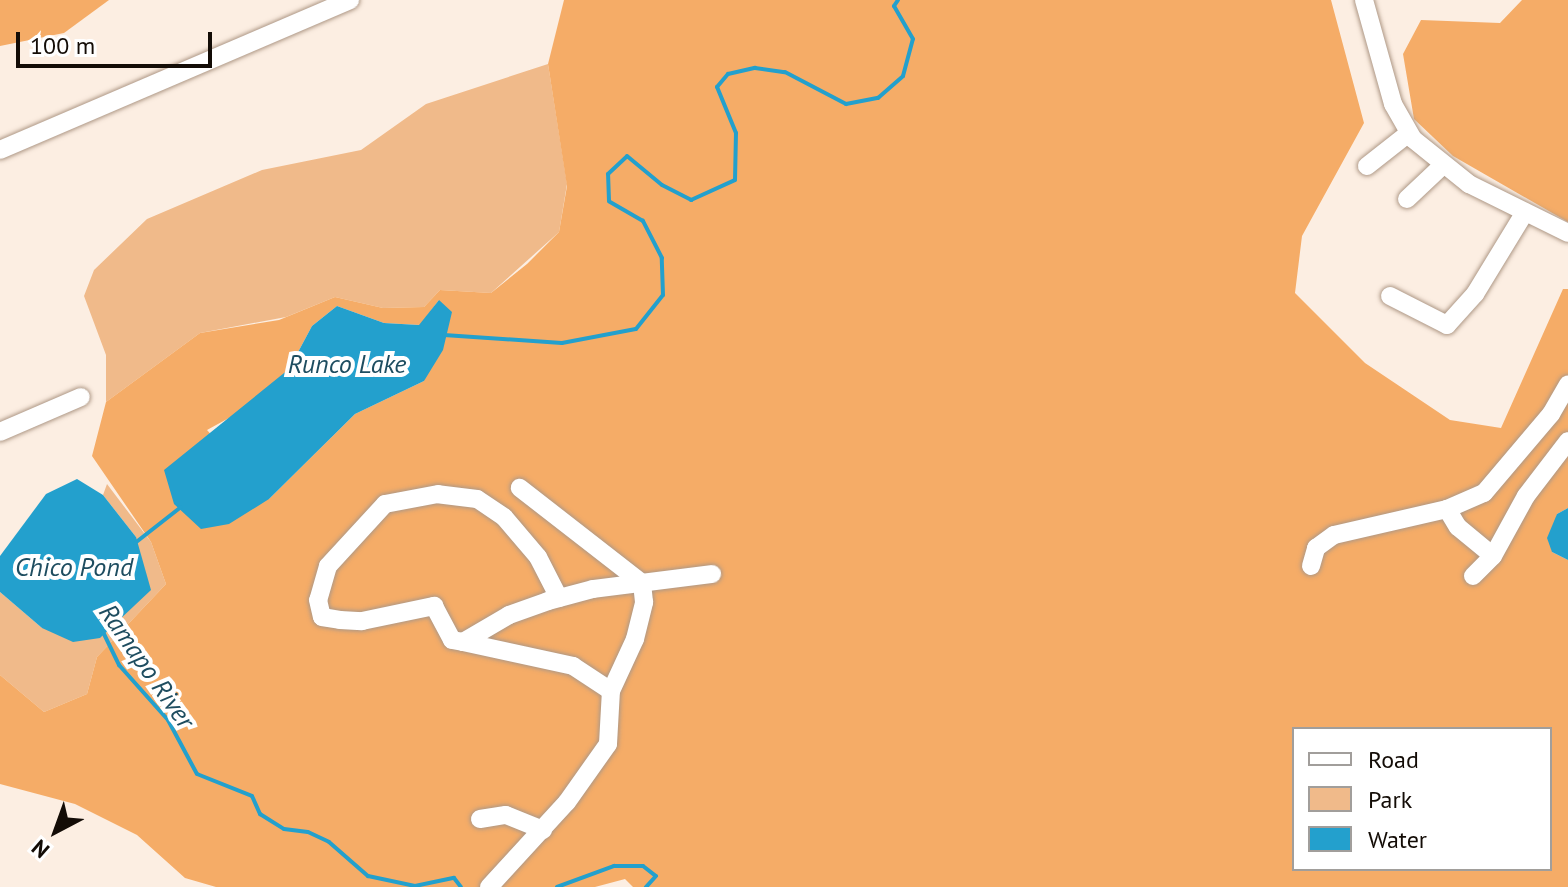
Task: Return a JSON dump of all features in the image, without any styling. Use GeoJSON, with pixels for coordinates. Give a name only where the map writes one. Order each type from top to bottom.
{"type":"FeatureCollection","features":[{"type":"Feature","properties":{"kind":"street"},"geometry":{"type":"LineString","coordinates":[[0,150],[350,0]]}},
{"type":"Feature","properties":{"kind":"street"},"geometry":{"type":"LineString","coordinates":[[1364,0],[1393,104],[1409,133],[1441,167],[1568,233]]}},
{"type":"Feature","properties":{"kind":"street"},"geometry":{"type":"LineString","coordinates":[[1367,166],[1409,133]]}},
{"type":"Feature","properties":{"kind":"street"},"geometry":{"type":"LineString","coordinates":[[1407,199],[1441,167]]}},
{"type":"Feature","properties":{"kind":"street"},"geometry":{"type":"LineString","coordinates":[[1390,296],[1447,325],[1475,294],[1525,212]]}},
{"type":"Feature","properties":{"kind":"street"},"geometry":{"type":"LineString","coordinates":[[1311,566],[1316,548],[1334,535],[1447,509],[1484,493],[1551,414],[1568,385]]}},
{"type":"Feature","properties":{"kind":"street"},"geometry":{"type":"LineString","coordinates":[[0,432],[81,397]]}},
{"type":"Feature","properties":{"kind":"street"},"geometry":{"type":"LineString","coordinates":[[1473,576],[1493,556],[1526,496],[1568,441]]}},
{"type":"Feature","properties":{"kind":"street"},"geometry":{"type":"LineString","coordinates":[[520,488],[642,583]]}},
{"type":"Feature","properties":{"kind":"street"},"geometry":{"type":"LineString","coordinates":[[559,598],[516,528],[491,507],[438,494],[385,504],[328,566],[319,588],[322,617],[362,621],[434,606],[452,640],[573,666],[611,691]]}},
{"type":"Feature","properties":{"kind":"street"},"geometry":{"type":"LineString","coordinates":[[1447,509],[1458,527],[1493,556]]}},
{"type":"Feature","properties":{"kind":"street"},"geometry":{"type":"LineString","coordinates":[[463,642],[509,615],[559,598],[712,574]]}},
{"type":"Feature","properties":{"kind":"street"},"geometry":{"type":"LineString","coordinates":[[489,887],[543,830],[608,744],[611,691],[643,618],[642,583]]}},
{"type":"Feature","properties":{"kind":"street"},"geometry":{"type":"LineString","coordinates":[[480,819],[506,815],[543,830]]}},
{"type":"Feature","properties":{"kind":"green space"},"geometry":{"type":"Polygon","coordinates":[[[548,64],[567,184],[559,232],[491,293],[440,290],[424,307],[383,308],[335,297],[286,317],[200,333],[106,402],[106,355],[84,296],[94,270],[147,219],[262,170],[361,150],[426,104],[548,64]]]}},
{"type":"Feature","properties":{"kind":"green space"},"geometry":{"type":"Polygon","coordinates":[[[107,484],[151,542],[166,584],[97,657],[87,694],[44,712],[0,675],[0,592],[42,628],[136,537],[103,495],[107,484]]]}},
{"type":"Feature","properties":{"kind":"shaded area"},"geometry":{"type":"Polygon","coordinates":[[[0,0],[109,0],[64,33],[0,46],[0,0]]]}},
{"type":"Feature","properties":{"kind":"shaded area"},"geometry":{"type":"Polygon","coordinates":[[[564,0],[1331,0],[1364,123],[1302,236],[1295,293],[1365,363],[1450,420],[1501,428],[1563,289],[1568,289],[1568,508],[1557,514],[1552,552],[1568,560],[1568,887],[633,887],[625,879],[595,887],[216,887],[185,878],[137,835],[75,804],[0,784],[0,675],[44,712],[87,694],[97,657],[166,584],[151,542],[92,456],[106,402],[200,333],[279,320],[335,297],[383,308],[424,307],[440,290],[491,293],[527,264],[559,232],[567,186],[548,64],[564,0]],[[439,300],[420,325],[384,323],[337,306],[312,326],[289,369],[249,407],[207,430],[269,499],[355,414],[424,381],[439,300]]]}},
{"type":"Feature","properties":{"kind":"shaded area"},"geometry":{"type":"Polygon","coordinates":[[[1522,0],[1568,0],[1568,222],[1453,156],[1414,119],[1403,54],[1421,20],[1500,23],[1522,0]]]}},
{"type":"Feature","properties":{"kind":"water","name":"Runco Lake"},"geometry":{"type":"Polygon","coordinates":[[[439,300],[452,312],[443,350],[424,381],[355,414],[269,499],[229,524],[201,529],[174,504],[164,470],[289,369],[312,326],[337,306],[384,323],[419,325],[439,300]]]}},
{"type":"Feature","properties":{"kind":"water","name":"Chico Pond"},"geometry":{"type":"Polygon","coordinates":[[[77,479],[103,495],[136,537],[151,590],[100,638],[73,642],[42,628],[0,592],[0,556],[46,494],[77,479]]]}},
{"type":"Feature","properties":{"kind":"water"},"geometry":{"type":"Polygon","coordinates":[[[1568,508],[1568,560],[1552,552],[1547,538],[1557,514],[1568,508]]]}},
{"type":"Feature","properties":{"kind":"waterway"},"geometry":{"type":"LineString","coordinates":[[444,335],[562,343],[636,329],[663,295],[662,258],[643,221],[609,201],[608,174],[627,156],[662,185],[691,200],[735,180],[736,133],[717,87],[728,74],[755,68],[785,72],[846,104],[878,98],[903,76],[913,39],[894,6],[898,0]]}},
{"type":"Feature","properties":{"kind":"waterway"},"geometry":{"type":"LineString","coordinates":[[135,543],[181,507]]}},
{"type":"Feature","properties":{"kind":"waterway","name":"Ramapo River"},"geometry":{"type":"LineString","coordinates":[[103,632],[119,665],[168,720],[197,774],[252,796],[260,814],[284,829],[308,832],[329,842],[368,876],[415,886],[454,878],[461,887]]}},
{"type":"Feature","properties":{"kind":"waterway","name":"Ramapo River"},"geometry":{"type":"LineString","coordinates":[[557,887],[614,866],[643,866],[656,876],[646,887]]}}]}
